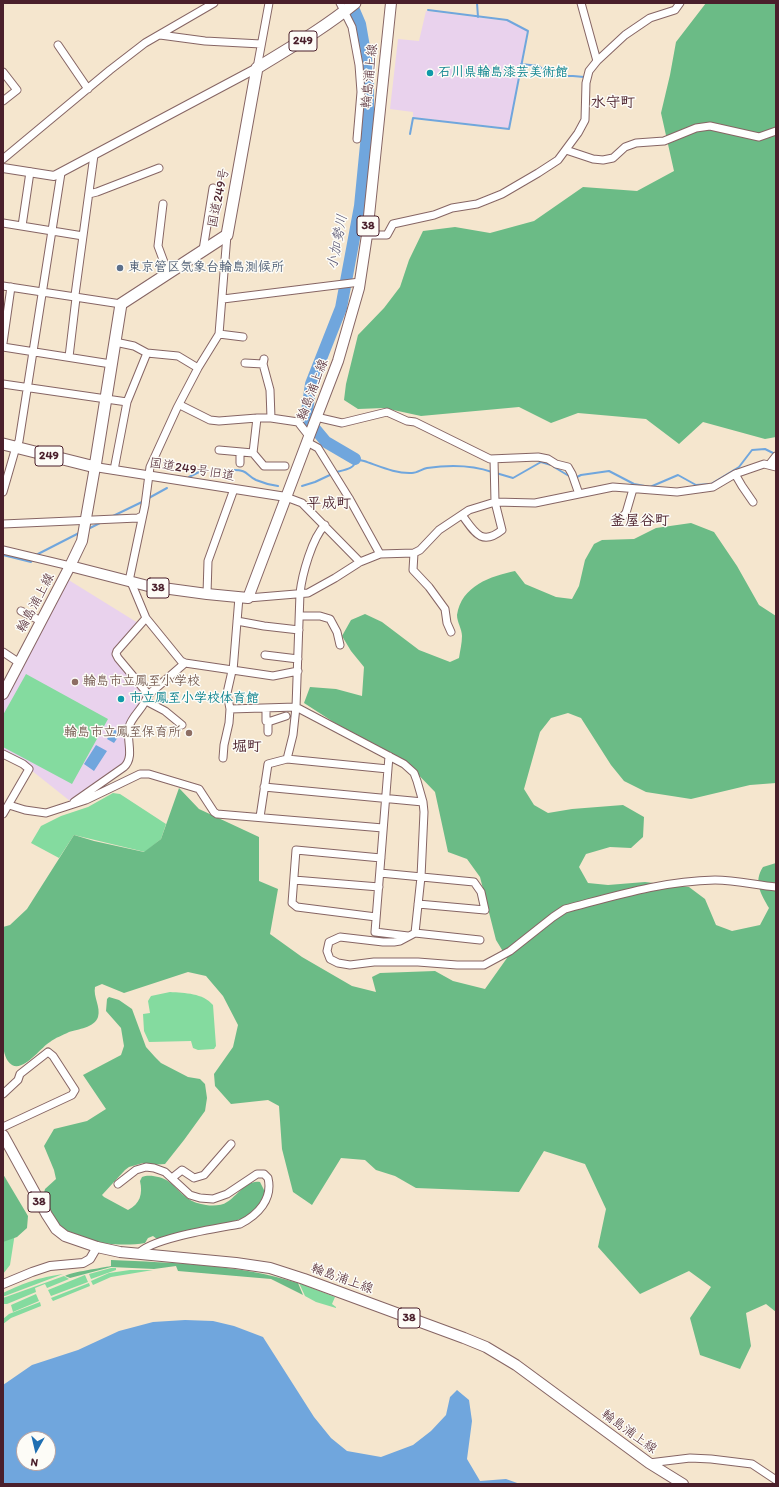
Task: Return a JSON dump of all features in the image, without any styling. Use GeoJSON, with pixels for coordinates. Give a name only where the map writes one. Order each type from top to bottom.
{"type":"FeatureCollection","features":[{"type":"Feature","properties":{"kind":"highway","name":"249"},"geometry":{"type":"LineString","coordinates":[[257,68],[305,40],[343,8],[355,3]]}},
{"type":"Feature","properties":{"kind":"highway","name":"国道249号"},"geometry":{"type":"LineString","coordinates":[[120,304],[227,235],[257,68]]}},
{"type":"Feature","properties":{"kind":"highway"},"geometry":{"type":"LineString","coordinates":[[95,467],[120,304]]}},
{"type":"Feature","properties":{"kind":"highway","name":"249"},"geometry":{"type":"LineString","coordinates":[[3,444],[95,467]]}},
{"type":"Feature","properties":{"kind":"main road","name":"輪島浦上線"},"geometry":{"type":"LineString","coordinates":[[70,566],[164,589],[243,598],[286,498],[338,361],[367,235],[391,4]]}},
{"type":"Feature","properties":{"kind":"main road","name":"輪島浦上線"},"geometry":{"type":"LineString","coordinates":[[3,694],[82,541],[95,467]]}},
{"type":"Feature","properties":{"kind":"main road","name":"輪島浦上線"},"geometry":{"type":"LineString","coordinates":[[3,1135],[36,1197],[56,1230],[66,1236],[97,1247],[120,1252],[236,1263],[277,1270],[464,1338],[486,1347],[516,1365],[649,1463],[683,1484]]}},
{"type":"Feature","properties":{"kind":"street"},"geometry":{"type":"LineString","coordinates":[[199,12],[200,3]]}},
{"type":"Feature","properties":{"kind":"street"},"geometry":{"type":"LineString","coordinates":[[3,159],[88,88],[145,44],[214,3]]}},
{"type":"Feature","properties":{"kind":"street"},"geometry":{"type":"LineString","coordinates":[[3,168],[54,176],[257,68],[269,3]]}},
{"type":"Feature","properties":{"kind":"street"},"geometry":{"type":"LineString","coordinates":[[581,3],[596,61]]}},
{"type":"Feature","properties":{"kind":"street"},"geometry":{"type":"LineString","coordinates":[[367,235],[387,235],[393,224],[434,215],[452,208],[477,204],[502,194],[558,160],[585,120],[586,83],[589,71],[596,61],[625,35],[650,18],[675,10],[680,3]]}},
{"type":"Feature","properties":{"kind":"street"},"geometry":{"type":"LineString","coordinates":[[343,8],[352,27],[359,65],[361,92],[357,139]]}},
{"type":"Feature","properties":{"kind":"street"},"geometry":{"type":"LineString","coordinates":[[160,35],[205,41],[261,44]]}},
{"type":"Feature","properties":{"kind":"street"},"geometry":{"type":"LineString","coordinates":[[58,45],[88,88]]}},
{"type":"Feature","properties":{"kind":"street"},"geometry":{"type":"LineString","coordinates":[[3,72],[17,90],[3,101]]}},
{"type":"Feature","properties":{"kind":"street"},"geometry":{"type":"LineString","coordinates":[[566,150],[593,159],[603,160],[612,158],[625,147],[636,144],[664,141],[696,128],[710,126],[759,137],[776,131]]}},
{"type":"Feature","properties":{"kind":"street"},"geometry":{"type":"LineString","coordinates":[[69,357],[76,298],[75,295],[94,155]]}},
{"type":"Feature","properties":{"kind":"street"},"geometry":{"type":"LineString","coordinates":[[89,194],[159,168]]}},
{"type":"Feature","properties":{"kind":"street"},"geometry":{"type":"LineString","coordinates":[[22,226],[30,172]]}},
{"type":"Feature","properties":{"kind":"street"},"geometry":{"type":"LineString","coordinates":[[3,492],[19,440],[53,232],[61,173]]}},
{"type":"Feature","properties":{"kind":"street"},"geometry":{"type":"LineString","coordinates":[[203,250],[213,188]]}},
{"type":"Feature","properties":{"kind":"street"},"geometry":{"type":"LineString","coordinates":[[162,204],[158,246],[168,273]]}},
{"type":"Feature","properties":{"kind":"street"},"geometry":{"type":"LineString","coordinates":[[3,223],[83,236]]}},
{"type":"Feature","properties":{"kind":"street"},"geometry":{"type":"LineString","coordinates":[[227,235],[219,334],[198,368],[150,467],[147,496],[130,581],[146,618],[181,661],[233,671],[273,676],[298,671]]}},
{"type":"Feature","properties":{"kind":"street"},"geometry":{"type":"LineString","coordinates":[[222,299],[356,283]]}},
{"type":"Feature","properties":{"kind":"street"},"geometry":{"type":"LineString","coordinates":[[3,286],[120,304]]}},
{"type":"Feature","properties":{"kind":"street"},"geometry":{"type":"LineString","coordinates":[[3,343],[11,287]]}},
{"type":"Feature","properties":{"kind":"street"},"geometry":{"type":"LineString","coordinates":[[219,334],[243,337]]}},
{"type":"Feature","properties":{"kind":"street"},"geometry":{"type":"LineString","coordinates":[[114,342],[134,346],[147,353],[178,356],[198,368]]}},
{"type":"Feature","properties":{"kind":"street"},"geometry":{"type":"LineString","coordinates":[[3,347],[111,364]]}},
{"type":"Feature","properties":{"kind":"street"},"geometry":{"type":"LineString","coordinates":[[114,470],[127,402],[147,353]]}},
{"type":"Feature","properties":{"kind":"street"},"geometry":{"type":"LineString","coordinates":[[245,363],[264,361],[270,390],[271,418]]}},
{"type":"Feature","properties":{"kind":"street"},"geometry":{"type":"LineString","coordinates":[[3,384],[127,402]]}},
{"type":"Feature","properties":{"kind":"street"},"geometry":{"type":"LineString","coordinates":[[180,405],[210,420],[224,421],[271,418],[298,422],[308,437],[318,448],[333,472],[380,554]]}},
{"type":"Feature","properties":{"kind":"street"},"geometry":{"type":"LineString","coordinates":[[316,418],[342,423],[387,412],[407,421],[415,422],[484,456],[494,459],[538,457],[548,459],[556,464],[568,467],[574,477],[579,494]]}},
{"type":"Feature","properties":{"kind":"street"},"geometry":{"type":"LineString","coordinates":[[253,453],[257,418]]}},
{"type":"Feature","properties":{"kind":"street"},"geometry":{"type":"LineString","coordinates":[[219,450],[253,453],[264,466],[285,466]]}},
{"type":"Feature","properties":{"kind":"street"},"geometry":{"type":"LineString","coordinates":[[240,452],[240,463]]}},
{"type":"Feature","properties":{"kind":"street"},"geometry":{"type":"LineString","coordinates":[[223,758],[230,709],[227,693],[233,671],[237,620],[243,598],[308,593],[360,562],[380,554],[414,553],[420,550],[439,530],[469,510],[495,502],[535,503],[613,487],[676,492],[713,487],[735,474],[764,464],[772,466],[776,456]]}},
{"type":"Feature","properties":{"kind":"street"},"geometry":{"type":"LineString","coordinates":[[462,515],[474,531],[484,538],[502,530],[495,502],[494,459]]}},
{"type":"Feature","properties":{"kind":"street","name":"国道249号旧道"},"geometry":{"type":"LineString","coordinates":[[95,467],[234,488],[286,498]]}},
{"type":"Feature","properties":{"kind":"street"},"geometry":{"type":"LineString","coordinates":[[735,474],[739,488],[753,502]]}},
{"type":"Feature","properties":{"kind":"street"},"geometry":{"type":"LineString","coordinates":[[207,594],[208,561],[234,488]]}},
{"type":"Feature","properties":{"kind":"street"},"geometry":{"type":"LineString","coordinates":[[618,520],[626,513],[633,489]]}},
{"type":"Feature","properties":{"kind":"street"},"geometry":{"type":"LineString","coordinates":[[286,498],[302,502],[360,562]]}},
{"type":"Feature","properties":{"kind":"street"},"geometry":{"type":"LineString","coordinates":[[3,524],[138,518],[142,516]]}},
{"type":"Feature","properties":{"kind":"street"},"geometry":{"type":"LineString","coordinates":[[287,759],[293,735],[296,707],[300,593],[302,579],[319,531],[325,525]]}},
{"type":"Feature","properties":{"kind":"street"},"geometry":{"type":"LineString","coordinates":[[3,550],[70,566]]}},
{"type":"Feature","properties":{"kind":"street"},"geometry":{"type":"LineString","coordinates":[[414,553],[413,570],[446,609],[447,623],[451,632]]}},
{"type":"Feature","properties":{"kind":"street"},"geometry":{"type":"LineString","coordinates":[[21,611],[41,621]]}},
{"type":"Feature","properties":{"kind":"street"},"geometry":{"type":"LineString","coordinates":[[300,616],[320,616],[330,619],[337,632],[340,645]]}},
{"type":"Feature","properties":{"kind":"street"},"geometry":{"type":"LineString","coordinates":[[146,618],[116,654],[148,694],[147,699]]}},
{"type":"Feature","properties":{"kind":"street"},"geometry":{"type":"LineString","coordinates":[[237,620],[264,626],[299,630]]}},
{"type":"Feature","properties":{"kind":"street"},"geometry":{"type":"LineString","coordinates":[[3,652],[15,660],[21,661]]}},
{"type":"Feature","properties":{"kind":"street"},"geometry":{"type":"LineString","coordinates":[[265,655],[298,659]]}},
{"type":"Feature","properties":{"kind":"street"},"geometry":{"type":"LineString","coordinates":[[73,804],[75,800],[127,764],[129,758],[129,726],[147,699],[185,662]]}},
{"type":"Feature","properties":{"kind":"street"},"geometry":{"type":"LineString","coordinates":[[147,699],[182,725]]}},
{"type":"Feature","properties":{"kind":"street"},"geometry":{"type":"LineString","coordinates":[[230,709],[296,707],[404,764],[414,773],[423,802],[424,812],[421,877],[418,904],[411,934],[400,941],[394,942],[340,937],[329,942],[326,951],[330,960],[343,964],[418,962],[457,966],[484,965],[510,951],[565,909],[657,885],[689,881],[717,880],[776,887]]}},
{"type":"Feature","properties":{"kind":"street"},"geometry":{"type":"LineString","coordinates":[[266,708],[268,732]]}},
{"type":"Feature","properties":{"kind":"street"},"geometry":{"type":"LineString","coordinates":[[268,721],[286,716]]}},
{"type":"Feature","properties":{"kind":"street"},"geometry":{"type":"LineString","coordinates":[[3,754],[29,769],[3,814]]}},
{"type":"Feature","properties":{"kind":"street"},"geometry":{"type":"LineString","coordinates":[[389,756],[375,932],[480,940]]}},
{"type":"Feature","properties":{"kind":"street"},"geometry":{"type":"LineString","coordinates":[[260,817],[268,764],[287,759],[388,769]]}},
{"type":"Feature","properties":{"kind":"street"},"geometry":{"type":"LineString","coordinates":[[9,805],[46,814],[86,800],[140,774],[149,774],[199,789],[214,812],[217,814],[383,828]]}},
{"type":"Feature","properties":{"kind":"street"},"geometry":{"type":"LineString","coordinates":[[264,787],[423,802]]}},
{"type":"Feature","properties":{"kind":"street"},"geometry":{"type":"LineString","coordinates":[[376,917],[297,907],[292,903],[296,850],[381,858]]}},
{"type":"Feature","properties":{"kind":"street"},"geometry":{"type":"LineString","coordinates":[[380,873],[474,882],[481,892],[485,910],[418,904]]}},
{"type":"Feature","properties":{"kind":"street"},"geometry":{"type":"LineString","coordinates":[[294,880],[379,887]]}},
{"type":"Feature","properties":{"kind":"street"},"geometry":{"type":"LineString","coordinates":[[3,1094],[18,1080],[20,1074],[48,1052],[53,1056],[75,1090],[72,1096],[3,1127]]}},
{"type":"Feature","properties":{"kind":"street"},"geometry":{"type":"LineString","coordinates":[[172,1178],[182,1170],[194,1178],[204,1175],[231,1144]]}},
{"type":"Feature","properties":{"kind":"street"},"geometry":{"type":"LineString","coordinates":[[118,1184],[131,1173],[146,1167],[160,1170],[172,1178],[190,1195],[212,1199],[227,1194],[256,1174],[264,1174],[268,1178],[270,1188],[269,1194],[263,1205],[253,1216],[240,1224],[158,1242],[141,1250],[138,1254]]}},
{"type":"Feature","properties":{"kind":"street"},"geometry":{"type":"LineString","coordinates":[[3,1284],[50,1266],[82,1263],[90,1259],[97,1247]]}},
{"type":"Feature","properties":{"kind":"street"},"geometry":{"type":"LineString","coordinates":[[649,1463],[690,1458],[725,1460],[752,1464],[776,1480]]}},
{"type":"Feature","properties":{"kind":"shaded area"},"geometry":{"type":"Polygon","coordinates":[[[426,11],[507,21],[527,31],[509,128],[413,117],[413,112],[390,109],[398,39],[419,41],[426,11]]]}},
{"type":"Feature","properties":{"kind":"shaded area","name":"輪島市立鳳至小学校"},"geometry":{"type":"Polygon","coordinates":[[[67,579],[138,623],[112,654],[145,692],[145,698],[127,725],[127,757],[124,764],[70,801],[31,770],[32,767],[3,753],[3,701],[67,579]]]}},
{"type":"Feature","properties":{"kind":"green space"},"geometry":{"type":"Polygon","coordinates":[[[706,3],[776,3],[776,437],[765,439],[703,422],[679,444],[646,419],[578,413],[551,423],[519,407],[421,416],[384,408],[358,409],[344,400],[346,384],[358,335],[384,308],[400,287],[409,260],[423,231],[455,227],[490,233],[534,221],[583,187],[637,191],[674,171],[661,113],[676,42],[706,3]]]}},
{"type":"Feature","properties":{"kind":"green space"},"geometry":{"type":"Polygon","coordinates":[[[691,523],[714,532],[737,566],[759,605],[776,616],[776,783],[750,785],[691,799],[646,792],[624,781],[611,765],[581,718],[568,713],[551,718],[540,732],[524,789],[534,805],[548,813],[572,809],[623,805],[644,817],[643,837],[631,848],[610,847],[586,854],[579,867],[588,883],[608,885],[645,882],[689,887],[705,899],[716,925],[732,931],[760,925],[769,908],[759,888],[758,883],[760,872],[763,867],[776,863],[776,1312],[766,1304],[746,1313],[751,1346],[740,1369],[700,1355],[690,1318],[711,1287],[689,1271],[640,1294],[598,1247],[606,1209],[585,1164],[544,1151],[519,1192],[416,1188],[395,1176],[376,1170],[365,1160],[341,1158],[312,1205],[293,1192],[282,1149],[279,1106],[268,1100],[231,1104],[215,1086],[214,1074],[233,1047],[238,1025],[223,996],[206,976],[188,972],[124,993],[102,984],[95,987],[99,1013],[93,1024],[54,1039],[22,1065],[12,1065],[8,1061],[4,1050],[3,1037],[3,927],[10,925],[27,909],[74,835],[144,852],[161,839],[179,788],[199,809],[259,837],[259,881],[278,889],[270,934],[302,957],[352,986],[376,992],[372,977],[380,973],[435,971],[453,981],[485,989],[507,958],[496,940],[480,877],[467,859],[448,852],[435,792],[408,764],[352,734],[304,703],[310,687],[336,689],[362,696],[364,667],[351,651],[342,636],[351,620],[365,614],[382,622],[419,650],[450,662],[459,658],[461,647],[462,633],[457,615],[460,605],[464,597],[478,584],[487,579],[515,571],[525,584],[556,597],[572,599],[579,586],[585,560],[594,544],[602,540],[634,539],[656,528],[691,523]]]}},
{"type":"Feature","properties":{"kind":"green space"},"geometry":{"type":"Polygon","coordinates":[[[26,674],[108,719],[72,784],[3,747],[3,715],[26,674]]]}},
{"type":"Feature","properties":{"kind":"green space"},"geometry":{"type":"Polygon","coordinates":[[[113,793],[120,794],[166,824],[161,839],[145,852],[74,835],[59,858],[31,843],[41,826],[61,816],[88,807],[113,793]]]}},
{"type":"Feature","properties":{"kind":"green space"},"geometry":{"type":"Polygon","coordinates":[[[170,992],[188,993],[199,996],[209,1001],[213,1005],[216,1046],[214,1049],[198,1050],[193,1048],[191,1041],[149,1042],[144,1031],[143,1014],[150,1013],[148,1001],[151,996],[170,992]]]}},
{"type":"Feature","properties":{"kind":"green space"},"geometry":{"type":"Polygon","coordinates":[[[109,997],[119,1000],[132,1009],[146,1047],[155,1057],[161,1063],[188,1077],[200,1079],[205,1084],[207,1098],[205,1111],[165,1164],[151,1165],[143,1163],[129,1167],[102,1195],[128,1210],[138,1202],[140,1198],[140,1181],[142,1177],[152,1176],[168,1181],[184,1196],[194,1202],[211,1206],[227,1202],[246,1185],[260,1182],[264,1190],[264,1195],[258,1207],[244,1218],[157,1239],[153,1236],[148,1238],[145,1243],[124,1245],[88,1240],[77,1236],[67,1231],[54,1217],[44,1193],[45,1189],[56,1179],[44,1146],[54,1129],[87,1121],[106,1109],[83,1075],[121,1055],[124,1046],[121,1028],[106,1011],[107,999],[109,997]]]}},
{"type":"Feature","properties":{"kind":"green space"},"geometry":{"type":"Polygon","coordinates":[[[3,1174],[28,1216],[27,1228],[17,1237],[3,1242],[3,1174]]]}},
{"type":"Feature","properties":{"kind":"green space"},"geometry":{"type":"Polygon","coordinates":[[[3,1196],[15,1233],[10,1265],[3,1274],[3,1196]]]}},
{"type":"Feature","properties":{"kind":"green space"},"geometry":{"type":"Polygon","coordinates":[[[111,1260],[229,1268],[252,1272],[298,1283],[303,1295],[271,1279],[178,1271],[176,1266],[154,1269],[111,1267],[70,1278],[65,1276],[111,1266],[111,1260]]]}},
{"type":"Feature","properties":{"kind":"green space"},"geometry":{"type":"Polygon","coordinates":[[[116,1268],[116,1270],[91,1279],[89,1274],[116,1268]]]}},
{"type":"Feature","properties":{"kind":"green space"},"geometry":{"type":"Polygon","coordinates":[[[130,1270],[153,1270],[111,1277],[93,1285],[91,1281],[109,1273],[130,1270]]]}},
{"type":"Feature","properties":{"kind":"green space"},"geometry":{"type":"Polygon","coordinates":[[[63,1274],[3,1296],[3,1293],[26,1283],[63,1274]]]}},
{"type":"Feature","properties":{"kind":"green space"},"geometry":{"type":"Polygon","coordinates":[[[85,1275],[88,1282],[51,1296],[48,1290],[85,1275]]]}},
{"type":"Feature","properties":{"kind":"green space"},"geometry":{"type":"Polygon","coordinates":[[[64,1276],[69,1279],[47,1288],[45,1284],[35,1288],[36,1292],[7,1304],[3,1304],[3,1298],[64,1276]]]}},
{"type":"Feature","properties":{"kind":"green space"},"geometry":{"type":"Polygon","coordinates":[[[89,1283],[90,1286],[53,1301],[51,1298],[89,1283]]]}},
{"type":"Feature","properties":{"kind":"green space"},"geometry":{"type":"Polygon","coordinates":[[[299,1283],[335,1297],[332,1304],[336,1308],[316,1302],[305,1296],[299,1283]]]}},
{"type":"Feature","properties":{"kind":"green space"},"geometry":{"type":"Polygon","coordinates":[[[36,1294],[39,1301],[13,1312],[11,1305],[36,1294]]]}},
{"type":"Feature","properties":{"kind":"green space"},"geometry":{"type":"Polygon","coordinates":[[[40,1302],[41,1306],[11,1318],[3,1324],[3,1319],[9,1314],[40,1302]]]}},
{"type":"Feature","properties":{"kind":"water"},"geometry":{"type":"Polygon","coordinates":[[[114,729],[120,734],[114,743],[107,739],[114,729]]]}},
{"type":"Feature","properties":{"kind":"water"},"geometry":{"type":"Polygon","coordinates":[[[96,745],[107,751],[94,771],[84,764],[96,745]]]}},
{"type":"Feature","properties":{"kind":"water"},"geometry":{"type":"Polygon","coordinates":[[[185,1320],[213,1321],[234,1326],[263,1337],[314,1417],[331,1438],[347,1451],[381,1457],[413,1445],[431,1431],[446,1415],[450,1397],[457,1390],[469,1400],[472,1421],[467,1459],[480,1481],[506,1479],[520,1484],[3,1484],[3,1385],[32,1365],[78,1350],[119,1331],[153,1322],[185,1320]]]}},
{"type":"Feature","properties":{"kind":"waterway","name":"小加勢川"},"geometry":{"type":"LineString","coordinates":[[351,3],[360,24],[368,70],[368,124],[360,206],[341,308],[311,384],[306,418],[326,442],[355,459]]}},
{"type":"Feature","properties":{"kind":"waterway"},"geometry":{"type":"LineString","coordinates":[[477,3],[478,17]]}},
{"type":"Feature","properties":{"kind":"waterway"},"geometry":{"type":"LineString","coordinates":[[410,134],[413,118],[509,129],[528,31],[507,20],[428,10]]}},
{"type":"Feature","properties":{"kind":"waterway"},"geometry":{"type":"LineString","coordinates":[[521,64],[539,66],[548,74],[554,76],[584,77]]}},
{"type":"Feature","properties":{"kind":"waterway"},"geometry":{"type":"LineString","coordinates":[[575,478],[581,475],[609,471],[634,484],[650,487],[678,475],[696,485],[711,484],[739,467],[752,450],[765,449],[775,454]]}},
{"type":"Feature","properties":{"kind":"waterway"},"geometry":{"type":"LineString","coordinates":[[336,472],[346,470],[354,465],[355,459],[394,471],[406,473],[414,473],[427,468],[443,466],[468,467],[492,472]]}},
{"type":"Feature","properties":{"kind":"waterway"},"geometry":{"type":"LineString","coordinates":[[496,473],[513,478],[541,462],[551,465]]}},
{"type":"Feature","properties":{"kind":"waterway"},"geometry":{"type":"LineString","coordinates":[[554,467],[569,476]]}},
{"type":"Feature","properties":{"kind":"waterway"},"geometry":{"type":"LineString","coordinates":[[189,477],[205,469]]}},
{"type":"Feature","properties":{"kind":"waterway"},"geometry":{"type":"LineString","coordinates":[[233,470],[244,472],[256,480],[278,486]]}},
{"type":"Feature","properties":{"kind":"waterway"},"geometry":{"type":"LineString","coordinates":[[302,486],[332,474]]}},
{"type":"Feature","properties":{"kind":"waterway"},"geometry":{"type":"LineString","coordinates":[[147,499],[167,488]]}},
{"type":"Feature","properties":{"kind":"waterway"},"geometry":{"type":"LineString","coordinates":[[113,516],[144,501]]}},
{"type":"Feature","properties":{"kind":"waterway"},"geometry":{"type":"LineString","coordinates":[[90,528],[102,522]]}},
{"type":"Feature","properties":{"kind":"waterway"},"geometry":{"type":"LineString","coordinates":[[36,555],[79,533]]}},
{"type":"Feature","properties":{"kind":"waterway"},"geometry":{"type":"LineString","coordinates":[[3,555],[31,562],[33,559]]}},
{"type":"Feature","properties":{"kind":"place","name":"石川県輪島漆芸美術館"},"geometry":{"type":"Point","coordinates":[430,73]}},
{"type":"Feature","properties":{"kind":"place","name":"東京管区気象台輪島測候所"},"geometry":{"type":"Point","coordinates":[120,268]}},
{"type":"Feature","properties":{"kind":"place","name":"輪島市立鳳至小学校"},"geometry":{"type":"Point","coordinates":[75,682]}},
{"type":"Feature","properties":{"kind":"place","name":"市立鳳至小学校体育館"},"geometry":{"type":"Point","coordinates":[121,699]}},
{"type":"Feature","properties":{"kind":"place","name":"輪島市立鳳至保育所"},"geometry":{"type":"Point","coordinates":[189,733]}},
{"type":"Feature","properties":{"kind":"district","name":"水守町"},"geometry":{"type":"Point","coordinates":[613,103]}},
{"type":"Feature","properties":{"kind":"district","name":"平成町"},"geometry":{"type":"Point","coordinates":[329,504]}},
{"type":"Feature","properties":{"kind":"district","name":"釜屋谷町"},"geometry":{"type":"Point","coordinates":[640,521]}},
{"type":"Feature","properties":{"kind":"district","name":"堀町"},"geometry":{"type":"Point","coordinates":[247,747]}}]}
